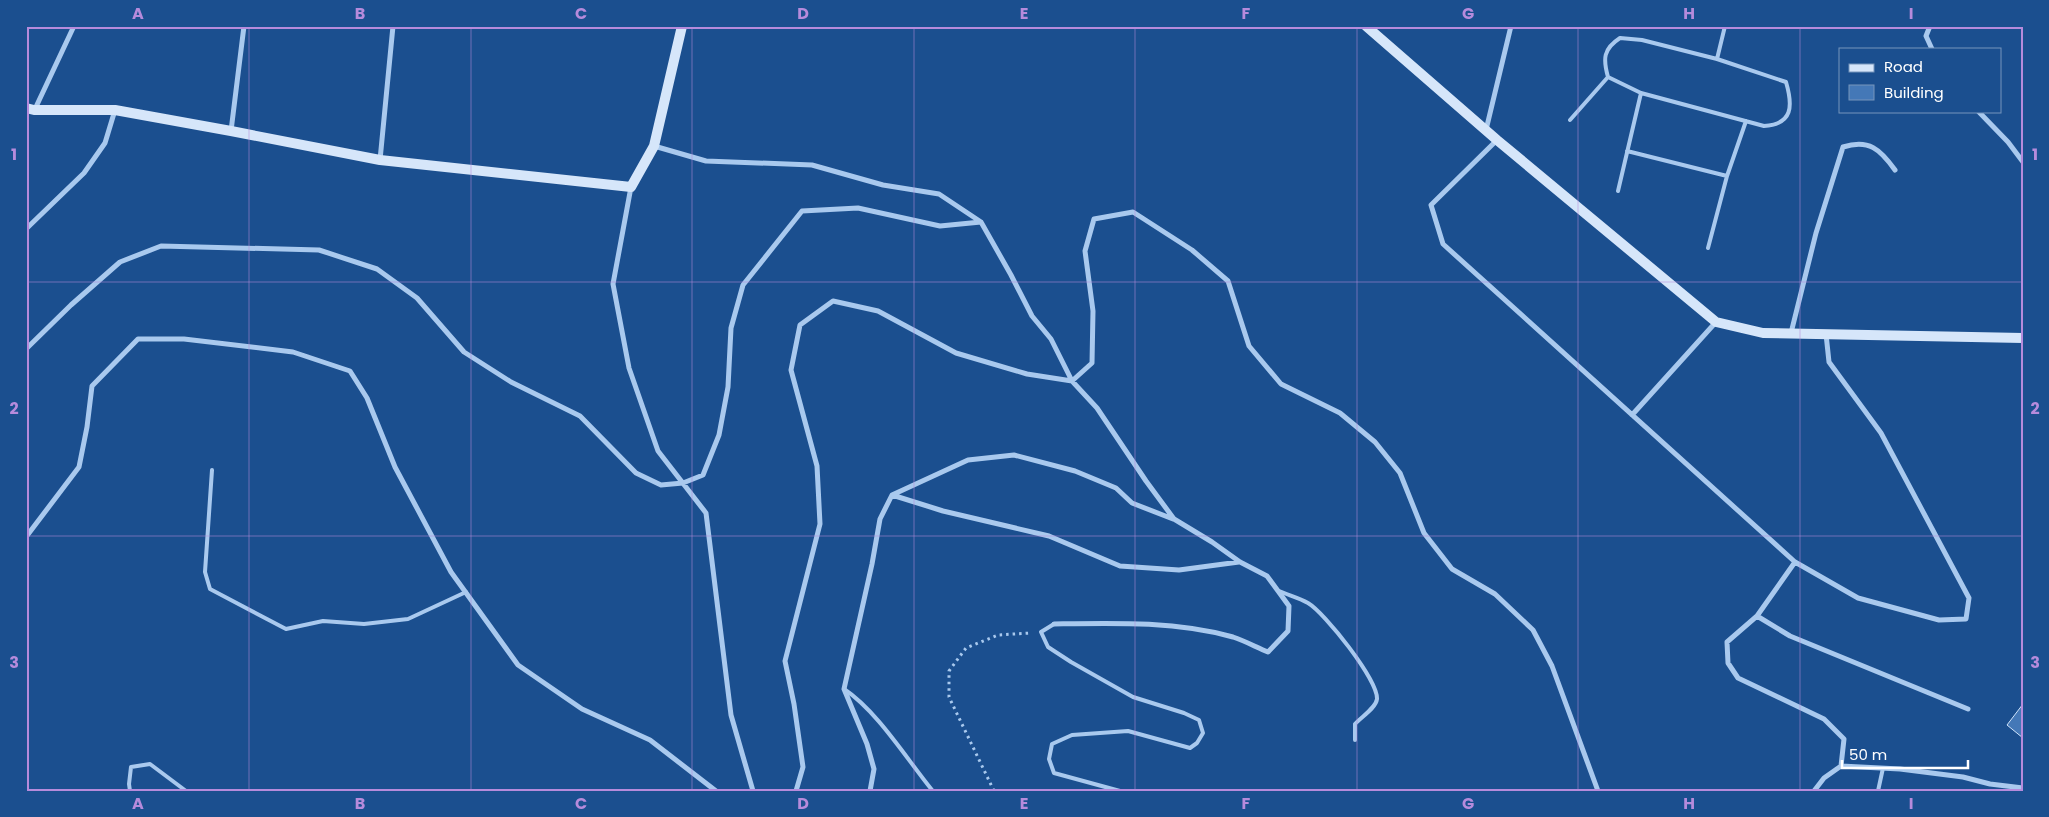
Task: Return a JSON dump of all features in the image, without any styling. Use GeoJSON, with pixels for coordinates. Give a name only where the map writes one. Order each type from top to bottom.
{"type":"FeatureCollection","features":[{"type":"Feature","properties":{"kind":"street"},"geometry":{"type":"LineString","coordinates":[[74,26],[30,109],[116,110],[380,160],[631,187]]}},
{"type":"Feature","properties":{"kind":"street"},"geometry":{"type":"LineString","coordinates":[[231,131],[244,26]]}},
{"type":"Feature","properties":{"kind":"street"},"geometry":{"type":"LineString","coordinates":[[380,160],[393,26]]}},
{"type":"Feature","properties":{"kind":"street"},"geometry":{"type":"LineString","coordinates":[[682,26],[654,146],[631,187],[613,284],[629,368],[658,451],[706,513],[731,715],[753,791]]}},
{"type":"Feature","properties":{"kind":"street"},"geometry":{"type":"LineString","coordinates":[[1366,26],[1497,140],[1716,322],[1764,333],[2023,338]]}},
{"type":"Feature","properties":{"kind":"street"},"geometry":{"type":"LineString","coordinates":[[1486,130],[1510,26]]}},
{"type":"Feature","properties":{"kind":"street"},"geometry":{"type":"LineString","coordinates":[[1930,26],[1926,36],[1932,48]]}},
{"type":"Feature","properties":{"kind":"street"},"geometry":{"type":"LineString","coordinates":[[26,229],[84,173],[104,143],[116,110]]}},
{"type":"Feature","properties":{"kind":"street"},"geometry":{"type":"LineString","coordinates":[[1979,112],[2008,142],[2023,162]]}},
{"type":"Feature","properties":{"kind":"street"},"geometry":{"type":"LineString","coordinates":[[1497,140],[1431,206],[1443,244],[1795,562],[1858,598],[1939,620],[1966,619],[1970,598],[1881,433],[1829,362],[1826,334]]}},
{"type":"Feature","properties":{"kind":"street"},"geometry":{"type":"LineString","coordinates":[[1792,333],[1816,233],[1843,147],[1857,143],[1881,151],[1895,170]]}},
{"type":"Feature","properties":{"kind":"street"},"geometry":{"type":"LineString","coordinates":[[654,146],[706,161],[812,165],[883,186],[939,194],[981,222],[1032,316],[1051,339],[1072,381],[1097,408],[1146,482],[1174,519]]}},
{"type":"Feature","properties":{"kind":"street"},"geometry":{"type":"LineString","coordinates":[[26,349],[71,305],[120,262],[161,246],[319,250],[377,269],[417,298],[464,352],[511,382],[580,416],[636,473],[661,485],[683,483],[703,475],[719,435],[728,387],[732,328],[743,284],[802,211],[858,208],[940,226],[981,222]]}},
{"type":"Feature","properties":{"kind":"street"},"geometry":{"type":"LineString","coordinates":[[1072,381],[1092,363],[1094,311],[1085,251],[1094,219],[1133,212],[1192,250],[1228,281],[1249,346],[1281,384],[1340,413],[1375,442],[1400,473],[1424,533],[1452,569],[1495,594],[1533,630],[1552,666],[1598,791]]}},
{"type":"Feature","properties":{"kind":"street"},"geometry":{"type":"LineString","coordinates":[[796,791],[804,768],[785,661],[820,524],[817,466],[791,370],[800,325],[833,301],[878,311],[956,353],[1027,374],[1072,381]]}},
{"type":"Feature","properties":{"kind":"street"},"geometry":{"type":"LineString","coordinates":[[1632,415],[1716,322]]}},
{"type":"Feature","properties":{"kind":"street"},"geometry":{"type":"LineString","coordinates":[[26,537],[79,467],[87,427],[92,386],[138,339],[184,339],[293,352],[350,371],[367,398],[395,467],[451,572],[518,665],[582,709],[650,740],[716,791]]}},
{"type":"Feature","properties":{"kind":"street"},"geometry":{"type":"LineString","coordinates":[[870,791],[874,769],[867,744],[844,689],[880,519],[892,495],[968,460],[1014,456],[1075,471],[1108,484],[1116,488],[1132,503],[1174,519],[1240,562],[1267,576],[1289,606],[1288,631],[1268,652],[1233,638],[1188,628],[1126,623],[1054,624]]}},
{"type":"Feature","properties":{"kind":"street"},"geometry":{"type":"LineString","coordinates":[[892,495],[943,511],[1050,536],[1120,566],[1179,570],[1240,562]]}},
{"type":"Feature","properties":{"kind":"street"},"geometry":{"type":"LineString","coordinates":[[1795,562],[1757,616],[1726,642],[1728,663],[1738,678],[1824,719],[1844,739],[1841,766]]}},
{"type":"Feature","properties":{"kind":"street"},"geometry":{"type":"LineString","coordinates":[[1757,616],[1790,636],[1968,709]]}},
{"type":"Feature","properties":{"kind":"street"},"geometry":{"type":"LineString","coordinates":[[1814,791],[1824,778],[1841,766],[1883,768],[1963,777],[1990,784],[2023,788]]}},
{"type":"Feature","properties":{"kind":"lane"},"geometry":{"type":"LineString","coordinates":[[1717,59],[1725,26]]}},
{"type":"Feature","properties":{"kind":"lane"},"geometry":{"type":"LineString","coordinates":[[1620,38],[1642,40],[1717,59],[1786,82],[1791,99],[1786,118],[1778,125],[1764,126],[1642,93],[1608,77],[1604,61],[1610,44],[1620,38]]}},
{"type":"Feature","properties":{"kind":"lane"},"geometry":{"type":"LineString","coordinates":[[1570,120],[1608,77]]}},
{"type":"Feature","properties":{"kind":"lane"},"geometry":{"type":"LineString","coordinates":[[1618,191],[1642,93]]}},
{"type":"Feature","properties":{"kind":"lane"},"geometry":{"type":"LineString","coordinates":[[1708,248],[1727,176],[1746,121]]}},
{"type":"Feature","properties":{"kind":"lane"},"geometry":{"type":"LineString","coordinates":[[1627,151],[1727,176]]}},
{"type":"Feature","properties":{"kind":"lane"},"geometry":{"type":"LineString","coordinates":[[212,470],[205,572],[210,589],[286,628],[323,622],[364,624],[408,620],[466,592]]}},
{"type":"Feature","properties":{"kind":"lane"},"geometry":{"type":"LineString","coordinates":[[1277,590],[1309,603],[1338,632],[1372,679],[1377,698],[1375,707],[1362,716],[1355,724],[1355,740]]}},
{"type":"Feature","properties":{"kind":"lane"},"geometry":{"type":"LineString","coordinates":[[1054,624],[1041,632],[1048,647],[1133,697],[1184,713],[1199,720],[1203,733],[1197,743],[1190,748],[1128,731],[1072,735],[1052,744],[1049,759],[1054,773],[1120,791]]}},
{"type":"Feature","properties":{"kind":"lane"},"geometry":{"type":"LineString","coordinates":[[844,689],[859,699],[874,716],[932,790]]}},
{"type":"Feature","properties":{"kind":"lane"},"geometry":{"type":"LineString","coordinates":[[130,791],[131,767],[150,764],[186,791]]}},
{"type":"Feature","properties":{"kind":"lane"},"geometry":{"type":"LineString","coordinates":[[1878,791],[1883,768]]}},
{"type":"Feature","properties":{"kind":"lane"},"geometry":{"type":"LineString","coordinates":[[1989,791],[1990,784]]}},
{"type":"Feature","properties":{"kind":"path"},"geometry":{"type":"LineString","coordinates":[[994,791],[962,728],[949,697],[949,671],[966,648],[998,635],[1041,632]]}},
{"type":"Feature","properties":{"kind":"building"},"geometry":{"type":"Polygon","coordinates":[[[2023,704],[2023,738],[2007,725],[2023,704]]]}}]}
